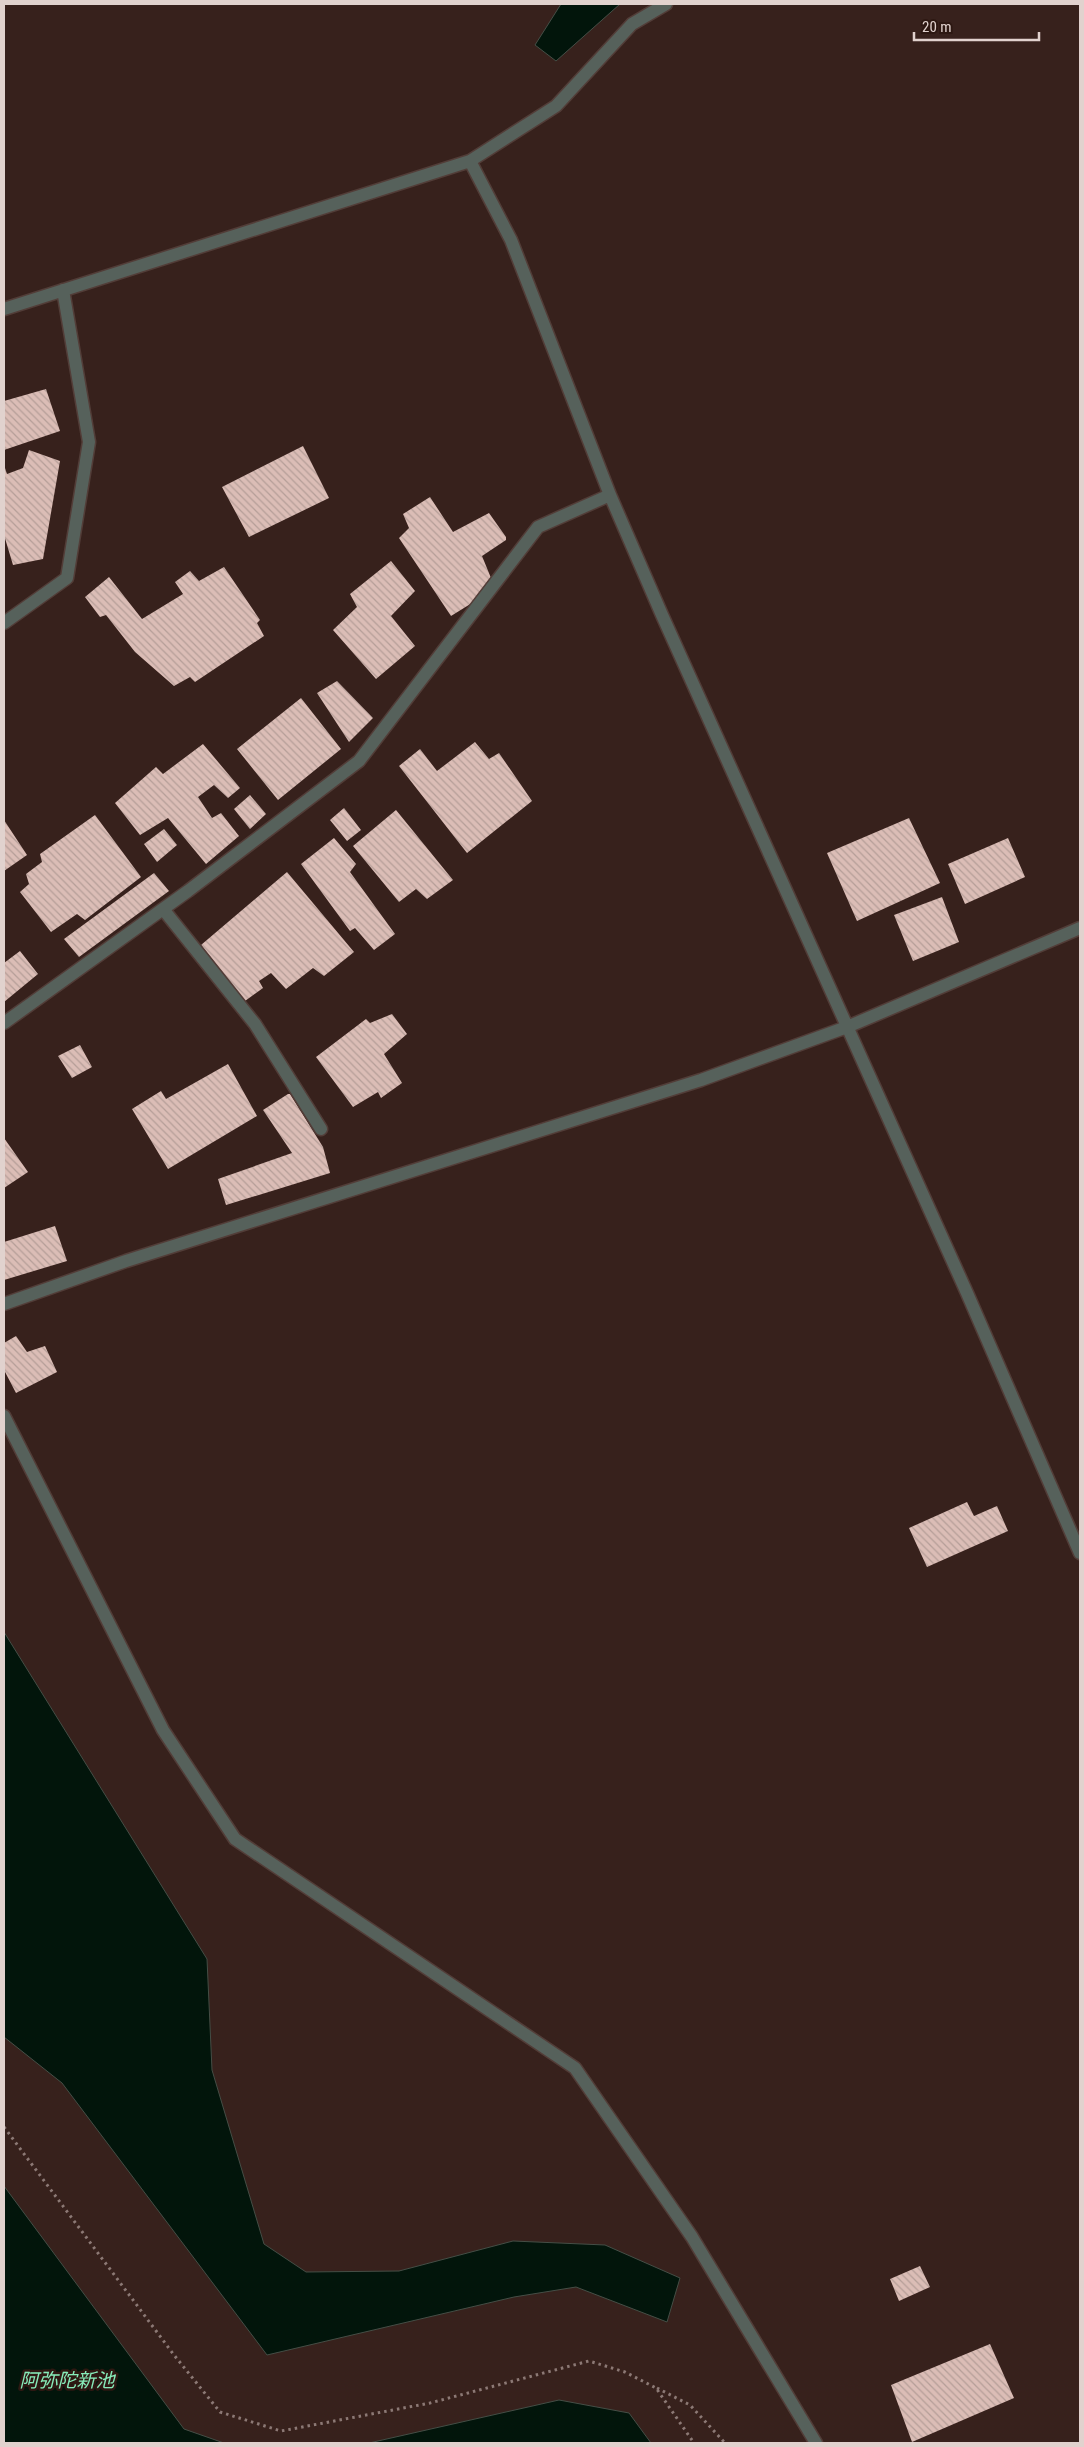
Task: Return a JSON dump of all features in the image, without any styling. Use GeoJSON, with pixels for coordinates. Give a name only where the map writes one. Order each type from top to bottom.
{"type":"FeatureCollection","features":[{"type":"Feature","properties":{"kind":"street"},"geometry":{"type":"LineString","coordinates":[[4,309],[470,161],[556,106],[632,24],[666,4]]}},
{"type":"Feature","properties":{"kind":"street"},"geometry":{"type":"LineString","coordinates":[[470,161],[511,240],[610,495],[967,1293],[1080,1553]]}},
{"type":"Feature","properties":{"kind":"street"},"geometry":{"type":"LineString","coordinates":[[4,623],[67,578],[89,442],[63,290]]}},
{"type":"Feature","properties":{"kind":"street"},"geometry":{"type":"LineString","coordinates":[[4,1022],[163,909],[359,761],[538,527],[610,495]]}},
{"type":"Feature","properties":{"kind":"street"},"geometry":{"type":"LineString","coordinates":[[163,909],[255,1024],[321,1129]]}},
{"type":"Feature","properties":{"kind":"street"},"geometry":{"type":"LineString","coordinates":[[4,1304],[126,1262],[701,1080],[847,1027],[1080,928]]}},
{"type":"Feature","properties":{"kind":"street"},"geometry":{"type":"LineString","coordinates":[[4,1416],[163,1730],[235,1839],[575,2068],[692,2237],[816,2443]]}},
{"type":"Feature","properties":{"kind":"path"},"geometry":{"type":"LineString","coordinates":[[4,2127],[174,2355],[220,2412],[281,2431],[430,2403],[589,2361],[625,2372],[690,2405],[725,2443]]}},
{"type":"Feature","properties":{"kind":"path"},"geometry":{"type":"LineString","coordinates":[[656,2388],[694,2443]]}},
{"type":"Feature","properties":{"kind":"water"},"geometry":{"type":"Polygon","coordinates":[[[561,4],[620,4],[556,61],[535,45],[561,4]]]}},
{"type":"Feature","properties":{"kind":"water"},"geometry":{"type":"Polygon","coordinates":[[[4,1632],[207,1959],[212,2070],[264,2244],[306,2272],[399,2271],[513,2241],[605,2245],[680,2278],[667,2322],[576,2287],[514,2297],[267,2355],[62,2083],[4,2037],[4,1632]]]}},
{"type":"Feature","properties":{"kind":"water","name":"阿弥陀新池"},"geometry":{"type":"Polygon","coordinates":[[[4,2186],[184,2429],[224,2443],[4,2443],[4,2186]]]}},
{"type":"Feature","properties":{"kind":"water"},"geometry":{"type":"Polygon","coordinates":[[[559,2400],[629,2413],[651,2443],[369,2443],[559,2400]]]}},
{"type":"Feature","properties":{"kind":"building"},"geometry":{"type":"Polygon","coordinates":[[[46,389],[60,431],[4,450],[4,401],[46,389]]]}},
{"type":"Feature","properties":{"kind":"building"},"geometry":{"type":"Polygon","coordinates":[[[303,446],[329,498],[249,537],[222,487],[303,446]]]}},
{"type":"Feature","properties":{"kind":"building"},"geometry":{"type":"Polygon","coordinates":[[[29,450],[60,461],[43,559],[13,565],[4,535],[4,465],[7,474],[23,468],[29,450]]]}},
{"type":"Feature","properties":{"kind":"building"},"geometry":{"type":"Polygon","coordinates":[[[430,497],[453,532],[489,513],[506,537],[506,540],[482,556],[491,578],[472,603],[451,616],[399,538],[409,528],[403,514],[430,497]]]}},
{"type":"Feature","properties":{"kind":"building"},"geometry":{"type":"Polygon","coordinates":[[[391,561],[415,591],[391,616],[415,646],[376,679],[333,630],[357,607],[350,594],[391,561]]]}},
{"type":"Feature","properties":{"kind":"building"},"geometry":{"type":"Polygon","coordinates":[[[224,567],[260,620],[257,623],[264,636],[195,682],[190,677],[174,686],[135,652],[106,615],[100,617],[85,597],[109,577],[142,619],[183,594],[175,582],[190,571],[199,581],[224,567]]]}},
{"type":"Feature","properties":{"kind":"building"},"geometry":{"type":"Polygon","coordinates":[[[337,681],[373,718],[349,742],[317,693],[337,681]]]}},
{"type":"Feature","properties":{"kind":"building"},"geometry":{"type":"Polygon","coordinates":[[[301,698],[341,749],[278,800],[237,749],[301,698]]]}},
{"type":"Feature","properties":{"kind":"building"},"geometry":{"type":"Polygon","coordinates":[[[475,742],[489,759],[499,753],[532,801],[467,853],[399,766],[420,749],[437,771],[475,742]]]}},
{"type":"Feature","properties":{"kind":"building"},"geometry":{"type":"Polygon","coordinates":[[[203,744],[240,788],[228,798],[214,785],[198,797],[212,818],[221,813],[239,836],[206,864],[168,818],[140,835],[115,803],[156,767],[163,774],[203,744]]]}},
{"type":"Feature","properties":{"kind":"building"},"geometry":{"type":"Polygon","coordinates":[[[250,795],[266,814],[250,829],[234,809],[250,795]]]}},
{"type":"Feature","properties":{"kind":"building"},"geometry":{"type":"Polygon","coordinates":[[[344,808],[361,830],[347,841],[330,820],[344,808]]]}},
{"type":"Feature","properties":{"kind":"building"},"geometry":{"type":"Polygon","coordinates":[[[396,810],[453,880],[427,899],[416,889],[399,902],[353,846],[396,810]]]}},
{"type":"Feature","properties":{"kind":"building"},"geometry":{"type":"Polygon","coordinates":[[[95,815],[141,877],[85,920],[77,914],[51,932],[20,892],[29,884],[26,874],[42,862],[40,854],[95,815]]]}},
{"type":"Feature","properties":{"kind":"building"},"geometry":{"type":"Polygon","coordinates":[[[909,818],[940,883],[857,921],[827,853],[909,818]]]}},
{"type":"Feature","properties":{"kind":"building"},"geometry":{"type":"Polygon","coordinates":[[[4,820],[27,855],[4,871],[4,820]]]}},
{"type":"Feature","properties":{"kind":"building"},"geometry":{"type":"Polygon","coordinates":[[[164,829],[177,845],[157,862],[144,844],[164,829]]]}},
{"type":"Feature","properties":{"kind":"building"},"geometry":{"type":"Polygon","coordinates":[[[334,838],[356,864],[350,872],[395,934],[374,950],[355,928],[350,931],[301,864],[334,838]]]}},
{"type":"Feature","properties":{"kind":"building"},"geometry":{"type":"Polygon","coordinates":[[[1008,838],[1025,877],[965,904],[948,864],[1008,838]]]}},
{"type":"Feature","properties":{"kind":"building"},"geometry":{"type":"Polygon","coordinates":[[[287,872],[354,952],[324,976],[313,968],[286,989],[271,973],[259,981],[263,988],[245,1001],[201,945],[287,872]]]}},
{"type":"Feature","properties":{"kind":"building"},"geometry":{"type":"Polygon","coordinates":[[[154,873],[169,891],[79,957],[64,939],[154,873]]]}},
{"type":"Feature","properties":{"kind":"building"},"geometry":{"type":"Polygon","coordinates":[[[942,897],[959,942],[913,961],[894,915],[942,897]]]}},
{"type":"Feature","properties":{"kind":"building"},"geometry":{"type":"Polygon","coordinates":[[[20,951],[38,974],[4,1002],[4,963],[20,951]]]}},
{"type":"Feature","properties":{"kind":"building"},"geometry":{"type":"Polygon","coordinates":[[[392,1014],[407,1034],[384,1054],[402,1083],[381,1098],[378,1092],[353,1107],[316,1057],[366,1019],[370,1023],[392,1014]]]}},
{"type":"Feature","properties":{"kind":"building"},"geometry":{"type":"Polygon","coordinates":[[[80,1045],[92,1067],[72,1078],[58,1056],[80,1045]]]}},
{"type":"Feature","properties":{"kind":"building"},"geometry":{"type":"Polygon","coordinates":[[[228,1064],[257,1116],[168,1169],[132,1109],[161,1091],[166,1099],[228,1064]]]}},
{"type":"Feature","properties":{"kind":"building"},"geometry":{"type":"Polygon","coordinates":[[[290,1094],[323,1147],[330,1173],[226,1205],[218,1179],[292,1153],[263,1110],[290,1094]]]}},
{"type":"Feature","properties":{"kind":"building"},"geometry":{"type":"Polygon","coordinates":[[[4,1138],[28,1172],[4,1188],[4,1138]]]}},
{"type":"Feature","properties":{"kind":"building"},"geometry":{"type":"Polygon","coordinates":[[[55,1226],[67,1261],[4,1280],[4,1242],[55,1226]]]}},
{"type":"Feature","properties":{"kind":"building"},"geometry":{"type":"Polygon","coordinates":[[[16,1336],[27,1352],[45,1346],[57,1372],[16,1393],[4,1370],[4,1343],[16,1336]]]}},
{"type":"Feature","properties":{"kind":"building"},"geometry":{"type":"Polygon","coordinates":[[[967,1502],[974,1516],[997,1506],[1008,1531],[927,1567],[909,1528],[967,1502]]]}},
{"type":"Feature","properties":{"kind":"building"},"geometry":{"type":"Polygon","coordinates":[[[920,2266],[930,2287],[899,2301],[890,2279],[920,2266]]]}},
{"type":"Feature","properties":{"kind":"building"},"geometry":{"type":"Polygon","coordinates":[[[990,2344],[1014,2398],[912,2442],[891,2385],[990,2344]]]}}]}
